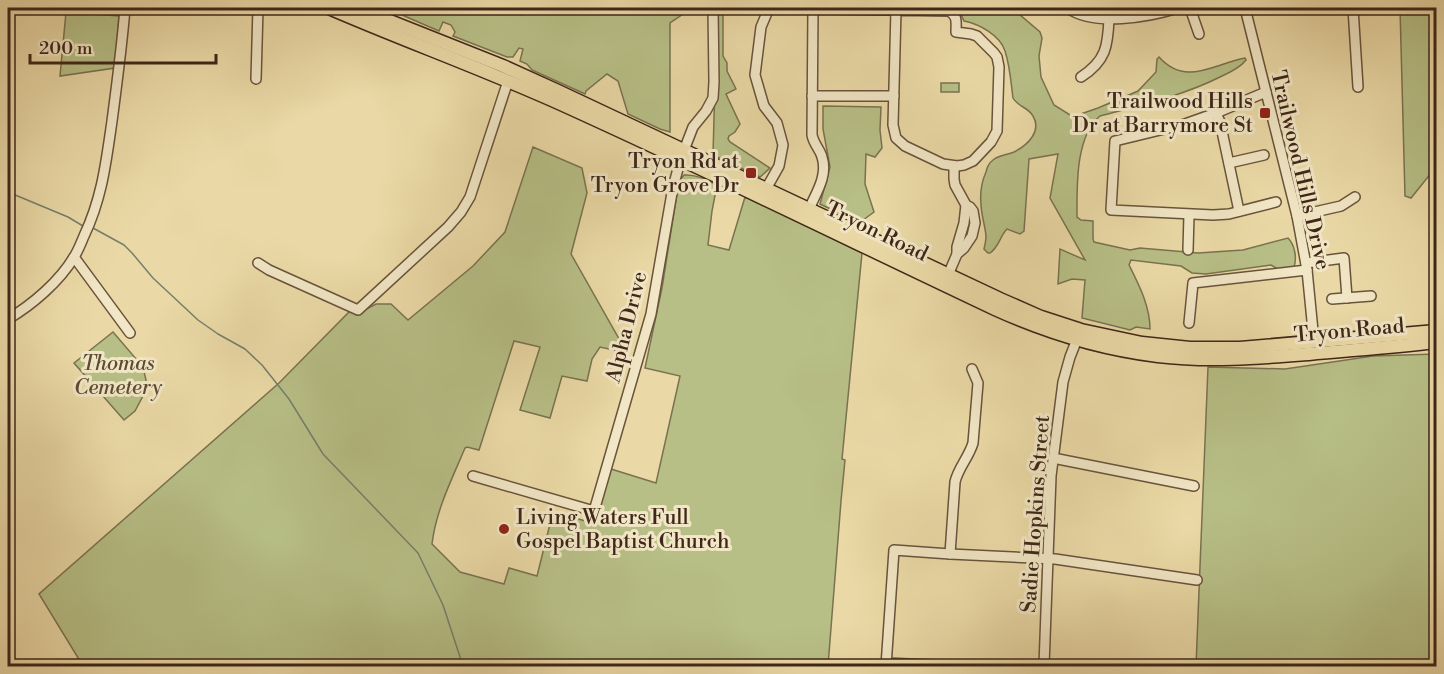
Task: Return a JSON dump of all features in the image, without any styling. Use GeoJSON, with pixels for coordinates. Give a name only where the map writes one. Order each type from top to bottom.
{"type":"FeatureCollection","features":[{"type":"Feature","properties":{"kind":"main road","name":"Tryon Road"},"geometry":{"type":"LineString","coordinates":[[329,8],[766,189],[948,275],[1117,350],[1157,356],[1207,359],[1252,358],[1435,343]]}},
{"type":"Feature","properties":{"kind":"main road","name":"Tryon Road"},"geometry":{"type":"LineString","coordinates":[[357,8],[503,66],[1037,328],[1190,348],[1240,348],[1437,331]]}},
{"type":"Feature","properties":{"kind":"main road"},"geometry":{"type":"LineString","coordinates":[[1252,358],[1275,352],[1304,349],[1310,347],[1314,341]]}},
{"type":"Feature","properties":{"kind":"street"},"geometry":{"type":"LineString","coordinates":[[8,318],[36,299],[63,272],[74,257],[90,224],[104,175],[125,8]]}},
{"type":"Feature","properties":{"kind":"street"},"geometry":{"type":"LineString","coordinates":[[256,79],[258,8]]}},
{"type":"Feature","properties":{"kind":"street","name":"Alpha Drive"},"geometry":{"type":"LineString","coordinates":[[473,476],[594,511],[651,314],[673,187],[682,154],[693,127],[706,111],[712,98],[714,82],[713,8]]}},
{"type":"Feature","properties":{"kind":"street"},"geometry":{"type":"LineString","coordinates":[[766,189],[779,166],[783,146],[777,123],[764,106],[755,75],[761,27],[769,8]]}},
{"type":"Feature","properties":{"kind":"street"},"geometry":{"type":"LineString","coordinates":[[1068,8],[1082,15],[1109,18],[1178,8]]}},
{"type":"Feature","properties":{"kind":"street"},"geometry":{"type":"LineString","coordinates":[[1190,8],[1199,34]]}},
{"type":"Feature","properties":{"kind":"street","name":"Trailwood Hills Drive"},"geometry":{"type":"LineString","coordinates":[[1245,8],[1297,216],[1307,266],[1314,341]]}},
{"type":"Feature","properties":{"kind":"street"},"geometry":{"type":"LineString","coordinates":[[1353,8],[1358,87]]}},
{"type":"Feature","properties":{"kind":"street"},"geometry":{"type":"LineString","coordinates":[[808,209],[821,183],[824,169],[822,155],[812,137],[813,9],[896,9],[949,11],[956,18],[956,32],[975,35],[997,57],[999,67],[998,131],[973,161],[964,165],[954,166],[940,163],[899,143],[893,131],[896,9]]}},
{"type":"Feature","properties":{"kind":"street"},"geometry":{"type":"LineString","coordinates":[[1081,77],[1100,61],[1107,45],[1109,18]]}},
{"type":"Feature","properties":{"kind":"street"},"geometry":{"type":"LineString","coordinates":[[258,262],[269,270],[358,310],[448,227],[461,212],[470,197],[508,81]]}},
{"type":"Feature","properties":{"kind":"street"},"geometry":{"type":"LineString","coordinates":[[1266,92],[1185,124],[1115,141],[1111,210],[1213,215],[1276,202]]}},
{"type":"Feature","properties":{"kind":"street"},"geometry":{"type":"LineString","coordinates":[[812,96],[894,96]]}},
{"type":"Feature","properties":{"kind":"street"},"geometry":{"type":"LineString","coordinates":[[1216,113],[1220,122],[1239,211]]}},
{"type":"Feature","properties":{"kind":"street"},"geometry":{"type":"LineString","coordinates":[[1229,163],[1264,155]]}},
{"type":"Feature","properties":{"kind":"street"},"geometry":{"type":"LineString","coordinates":[[948,275],[957,254],[968,244],[975,227],[973,211],[966,205],[955,185],[954,166]]}},
{"type":"Feature","properties":{"kind":"street"},"geometry":{"type":"LineString","coordinates":[[1297,216],[1341,206],[1355,197]]}},
{"type":"Feature","properties":{"kind":"street"},"geometry":{"type":"LineString","coordinates":[[1188,250],[1189,215]]}},
{"type":"Feature","properties":{"kind":"street"},"geometry":{"type":"LineString","coordinates":[[74,257],[130,333]]}},
{"type":"Feature","properties":{"kind":"street"},"geometry":{"type":"LineString","coordinates":[[1189,323],[1192,283],[1307,266],[1344,258],[1347,298]]}},
{"type":"Feature","properties":{"kind":"street"},"geometry":{"type":"LineString","coordinates":[[1332,299],[1371,296]]}},
{"type":"Feature","properties":{"kind":"street","name":"Sadie Hopkins Street"},"geometry":{"type":"LineString","coordinates":[[1044,666],[1050,487],[1063,382],[1079,335]]}},
{"type":"Feature","properties":{"kind":"street"},"geometry":{"type":"LineString","coordinates":[[950,554],[956,476],[971,451],[973,442],[978,382],[972,369]]}},
{"type":"Feature","properties":{"kind":"street"},"geometry":{"type":"LineString","coordinates":[[1053,459],[1194,486]]}},
{"type":"Feature","properties":{"kind":"street"},"geometry":{"type":"LineString","coordinates":[[958,666],[886,664],[894,550],[1048,558],[1197,580]]}},
{"type":"Feature","properties":{"kind":"green space"},"geometry":{"type":"Polygon","coordinates":[[[396,8],[517,8],[520,15],[531,8],[692,8],[670,23],[670,132],[628,114],[618,81],[607,74],[585,94],[532,70],[520,61],[523,49],[519,48],[513,57],[507,57],[453,36],[455,32],[451,25],[443,22],[439,31],[395,12],[396,8]]]}},
{"type":"Feature","properties":{"kind":"green space"},"geometry":{"type":"Polygon","coordinates":[[[717,8],[724,8],[723,56],[736,89],[726,94],[740,124],[728,139],[770,168],[760,177],[713,155],[717,8]]]}},
{"type":"Feature","properties":{"kind":"green space"},"geometry":{"type":"Polygon","coordinates":[[[958,8],[1012,8],[1040,32],[1042,38],[1039,56],[1041,77],[1054,105],[1075,116],[1138,91],[1156,72],[1159,57],[1179,71],[1190,72],[1245,58],[1244,63],[1234,70],[1191,90],[1100,116],[1086,136],[1082,149],[1079,163],[1077,217],[1081,220],[1093,221],[1094,242],[1130,250],[1140,248],[1198,253],[1243,250],[1288,238],[1295,252],[1294,267],[1278,269],[1271,265],[1206,274],[1192,273],[1181,266],[1131,260],[1129,265],[1146,304],[1150,329],[1136,327],[1130,330],[1082,318],[1085,280],[1072,279],[1058,284],[1060,249],[1085,260],[1050,198],[1058,154],[1029,159],[1024,231],[1020,234],[1007,229],[995,248],[988,253],[984,249],[986,236],[981,200],[982,183],[987,168],[995,158],[1024,146],[1032,137],[1036,127],[1031,113],[1013,98],[1008,63],[999,40],[988,31],[964,21],[958,8]]]}},
{"type":"Feature","properties":{"kind":"green space"},"geometry":{"type":"Polygon","coordinates":[[[1400,8],[1436,8],[1436,136],[1432,172],[1411,198],[1405,196],[1400,8]]]}},
{"type":"Feature","properties":{"kind":"green space"},"geometry":{"type":"Polygon","coordinates":[[[66,12],[119,16],[115,68],[60,76],[66,12]]]}},
{"type":"Feature","properties":{"kind":"green space"},"geometry":{"type":"Polygon","coordinates":[[[941,83],[959,83],[959,92],[941,92],[941,83]]]}},
{"type":"Feature","properties":{"kind":"green space"},"geometry":{"type":"Polygon","coordinates":[[[823,106],[881,107],[882,148],[875,157],[866,154],[865,184],[874,212],[859,223],[820,204],[830,167],[823,129],[823,106]]]}},
{"type":"Feature","properties":{"kind":"green space"},"geometry":{"type":"Polygon","coordinates":[[[533,147],[582,168],[587,193],[571,254],[627,353],[600,347],[592,359],[587,381],[562,376],[550,418],[520,410],[540,347],[514,341],[479,450],[465,448],[441,507],[432,544],[460,572],[504,584],[509,568],[537,576],[553,512],[593,523],[611,469],[656,483],[680,376],[645,368],[662,288],[679,181],[684,175],[697,176],[717,185],[708,245],[729,250],[745,197],[862,253],[842,459],[845,460],[828,666],[83,666],[39,594],[279,383],[350,311],[357,314],[376,304],[391,304],[408,320],[473,266],[505,232],[533,147]]]}},
{"type":"Feature","properties":{"kind":"green space","name":"Thomas Cemetery"},"geometry":{"type":"Polygon","coordinates":[[[113,332],[143,367],[146,380],[144,394],[135,411],[124,420],[74,363],[113,332]]]}},
{"type":"Feature","properties":{"kind":"green space"},"geometry":{"type":"Polygon","coordinates":[[[1436,354],[1436,666],[1196,666],[1208,367],[1285,369],[1373,356],[1436,354]]]}},
{"type":"Feature","properties":{"kind":"waterway"},"geometry":{"type":"LineString","coordinates":[[8,192],[68,217],[83,226]]}},
{"type":"Feature","properties":{"kind":"waterway"},"geometry":{"type":"LineString","coordinates":[[93,228],[124,245],[153,278],[198,320],[245,349],[262,365],[289,399],[323,454],[418,553],[443,605],[463,666]]}},
{"type":"Feature","properties":{"kind":"place","name":"Trailwood Hills Dr at Barrymore St"},"geometry":{"type":"Point","coordinates":[1265,113]}},
{"type":"Feature","properties":{"kind":"place","name":"Tryon Rd at Tryon Grove Dr"},"geometry":{"type":"Point","coordinates":[751,173]}},
{"type":"Feature","properties":{"kind":"place","name":"Living Waters Full Gospel Baptist Church"},"geometry":{"type":"Point","coordinates":[504,529]}}]}
